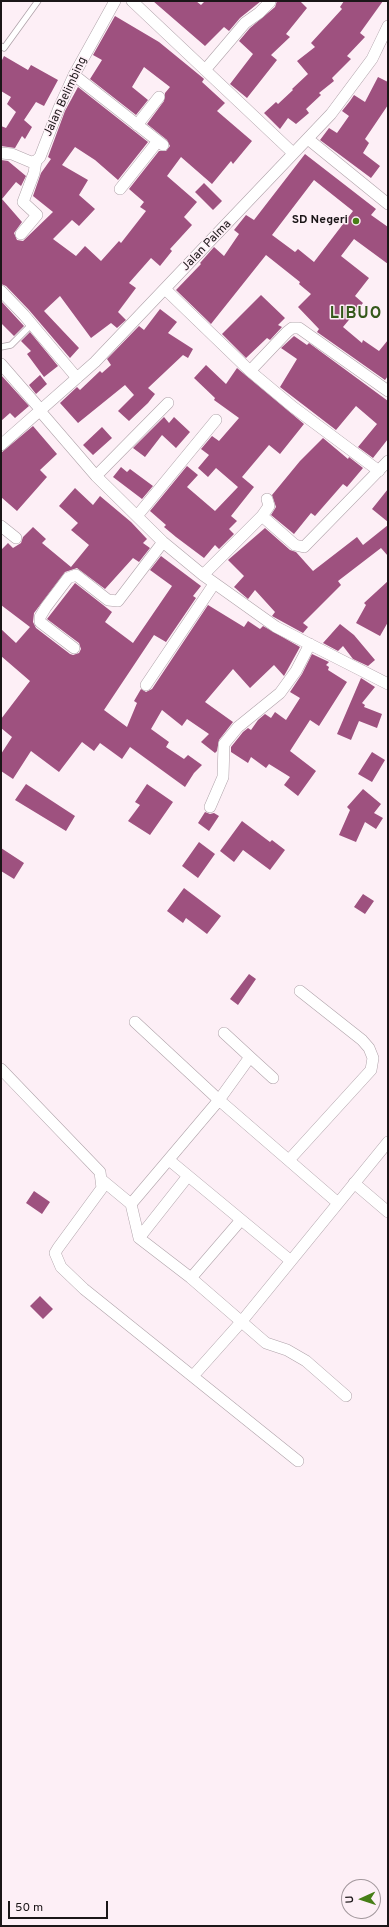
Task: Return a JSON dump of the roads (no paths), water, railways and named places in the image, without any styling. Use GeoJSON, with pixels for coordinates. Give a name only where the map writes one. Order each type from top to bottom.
{"type":"FeatureCollection","features":[{"type":"Feature","properties":{"kind":"street","name":"Jalan Belimbing"},"geometry":{"type":"LineString","coordinates":[[21,234],[37,215],[23,202],[34,173],[36,161],[40,157],[74,75],[115,1]]}},
{"type":"Feature","properties":{"kind":"street"},"geometry":{"type":"LineString","coordinates":[[132,1],[294,153]]}},
{"type":"Feature","properties":{"kind":"street"},"geometry":{"type":"LineString","coordinates":[[206,70],[246,23],[259,13],[270,1]]}},
{"type":"Feature","properties":{"kind":"street","name":"Jalan Palma"},"geometry":{"type":"LineString","coordinates":[[1,445],[77,378],[165,289],[332,114],[372,59],[388,26]]}},
{"type":"Feature","properties":{"kind":"street"},"geometry":{"type":"LineString","coordinates":[[74,75],[161,143],[120,189]]}},
{"type":"Feature","properties":{"kind":"street"},"geometry":{"type":"LineString","coordinates":[[137,125],[159,97]]}},
{"type":"Feature","properties":{"kind":"street"},"geometry":{"type":"LineString","coordinates":[[308,139],[388,204]]}},
{"type":"Feature","properties":{"kind":"street"},"geometry":{"type":"LineString","coordinates":[[1,154],[12,154],[28,161],[36,161]]}},
{"type":"Feature","properties":{"kind":"street"},"geometry":{"type":"LineString","coordinates":[[165,289],[250,371],[293,407],[379,471]]}},
{"type":"Feature","properties":{"kind":"street"},"geometry":{"type":"LineString","coordinates":[[1,291],[32,324],[77,378]]}},
{"type":"Feature","properties":{"kind":"street"},"geometry":{"type":"LineString","coordinates":[[250,371],[287,332],[292,328],[299,328],[388,391]]}},
{"type":"Feature","properties":{"kind":"street"},"geometry":{"type":"LineString","coordinates":[[1,364],[96,476],[163,542],[214,584],[276,627],[388,684]]}},
{"type":"Feature","properties":{"kind":"street"},"geometry":{"type":"LineString","coordinates":[[96,476],[168,403]]}},
{"type":"Feature","properties":{"kind":"street"},"geometry":{"type":"LineString","coordinates":[[137,516],[216,420]]}},
{"type":"Feature","properties":{"kind":"street"},"geometry":{"type":"LineString","coordinates":[[262,516],[295,545],[304,547],[388,461]]}},
{"type":"Feature","properties":{"kind":"street"},"geometry":{"type":"LineString","coordinates":[[203,575],[262,516],[269,506],[267,499]]}},
{"type":"Feature","properties":{"kind":"street"},"geometry":{"type":"LineString","coordinates":[[1,526],[16,538]]}},
{"type":"Feature","properties":{"kind":"street"},"geometry":{"type":"LineString","coordinates":[[74,648],[40,622],[40,617],[46,607],[68,578],[76,575],[108,600],[118,601],[163,542]]}},
{"type":"Feature","properties":{"kind":"street"},"geometry":{"type":"LineString","coordinates":[[146,685],[214,584]]}},
{"type":"Feature","properties":{"kind":"street"},"geometry":{"type":"LineString","coordinates":[[210,807],[223,777],[224,744],[238,727],[280,693],[296,670],[310,644]]}},
{"type":"Feature","properties":{"kind":"street"},"geometry":{"type":"LineString","coordinates":[[289,1160],[371,1070],[373,1058],[369,1048],[362,1040],[300,991]]}},
{"type":"Feature","properties":{"kind":"street"},"geometry":{"type":"LineString","coordinates":[[135,1022],[219,1100],[338,1203]]}},
{"type":"Feature","properties":{"kind":"street"},"geometry":{"type":"LineString","coordinates":[[224,1032],[273,1078]]}},
{"type":"Feature","properties":{"kind":"street"},"geometry":{"type":"LineString","coordinates":[[131,1204],[219,1100],[250,1057]]}},
{"type":"Feature","properties":{"kind":"street"},"geometry":{"type":"LineString","coordinates":[[1,1069],[100,1172],[102,1188],[55,1253],[61,1267],[84,1289],[298,1460]]}},
{"type":"Feature","properties":{"kind":"street"},"geometry":{"type":"LineString","coordinates":[[193,1376],[242,1321],[388,1142]]}},
{"type":"Feature","properties":{"kind":"street"},"geometry":{"type":"LineString","coordinates":[[169,1160],[291,1261]]}},
{"type":"Feature","properties":{"kind":"street"},"geometry":{"type":"LineString","coordinates":[[139,1238],[188,1176]]}},
{"type":"Feature","properties":{"kind":"street"},"geometry":{"type":"LineString","coordinates":[[102,1180],[131,1204],[139,1238],[191,1278],[266,1343],[287,1350],[306,1361],[346,1396]]}},
{"type":"Feature","properties":{"kind":"street"},"geometry":{"type":"LineString","coordinates":[[354,1183],[388,1212]]}},
{"type":"Feature","properties":{"kind":"street"},"geometry":{"type":"LineString","coordinates":[[191,1278],[241,1220]]}},
{"type":"Feature","properties":{"kind":"lane"},"geometry":{"type":"LineString","coordinates":[[1,46],[4,48],[38,1]]}},
{"type":"Feature","properties":{"kind":"lane"},"geometry":{"type":"LineString","coordinates":[[1,347],[11,345],[32,324]]}},
{"type":"Feature","properties":{"kind":"place","name":"SD Negeri"},"geometry":{"type":"Point","coordinates":[356,221]}},
{"type":"Feature","properties":{"kind":"district","name":"LIBUO"},"geometry":{"type":"Point","coordinates":[356,315]}}]}
